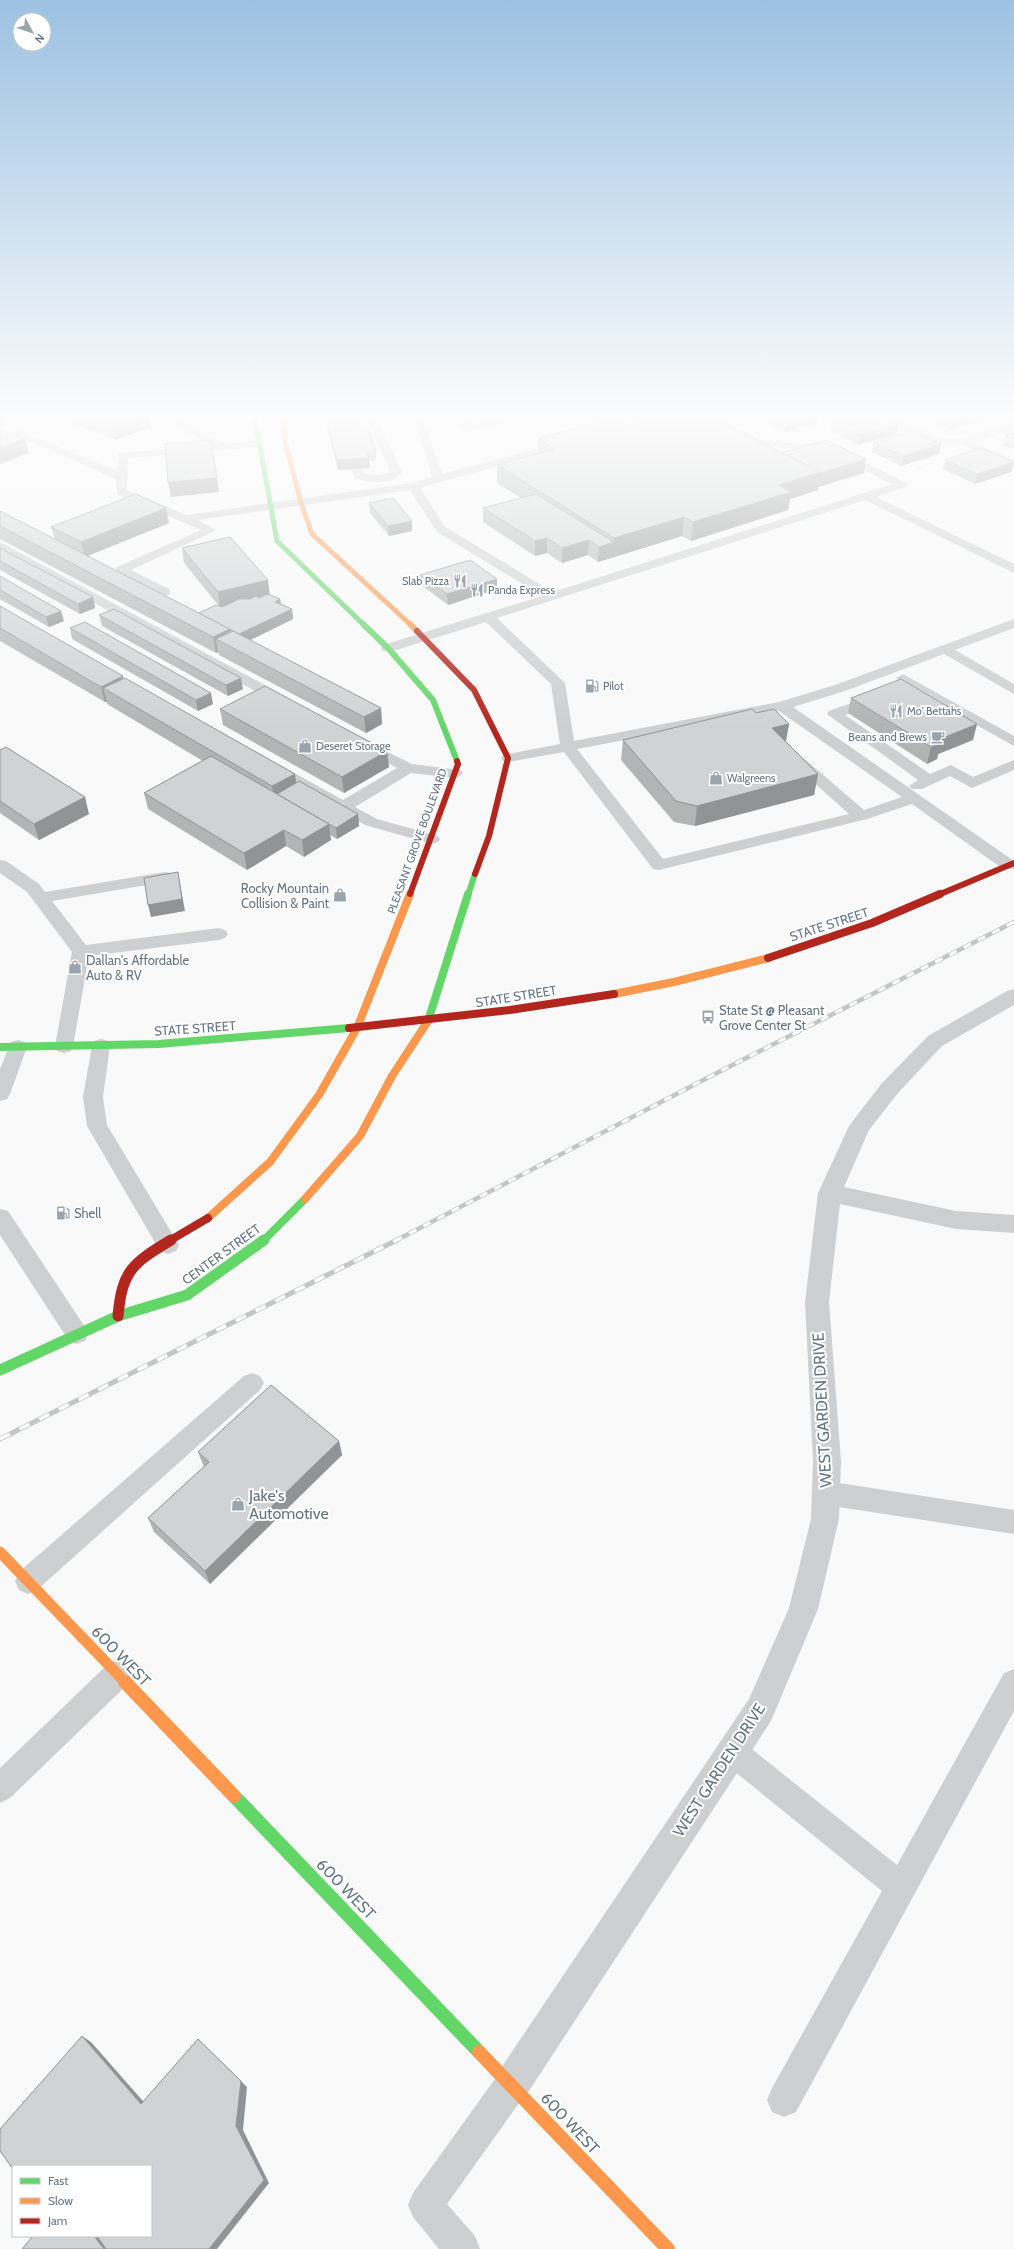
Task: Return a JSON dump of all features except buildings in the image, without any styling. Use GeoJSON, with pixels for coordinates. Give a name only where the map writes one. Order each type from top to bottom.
{"type":"FeatureCollection","features":[{"type":"Feature","properties":{"kind":"main road","name":"PLEASANT GROVE BOULEVARD"},"geometry":{"type":"LineString","coordinates":[[274,519],[278,541],[388,648],[433,700],[458,764],[432,839],[358,1028]]}},
{"type":"Feature","properties":{"kind":"main road"},"geometry":{"type":"LineString","coordinates":[[307,519],[312,534],[424,638],[474,690],[508,758],[489,836],[444,967],[428,1022]]}},
{"type":"Feature","properties":{"kind":"main road","name":"STATE STREET"},"geometry":{"type":"LineString","coordinates":[[9,1047],[101,1046],[247,1038],[428,1022],[625,992],[736,966],[807,946],[888,918],[949,894],[1011,864]]}},
{"type":"Feature","properties":{"kind":"main road","name":"CENTER STREET"},"geometry":{"type":"LineString","coordinates":[[78,1334],[118,1316],[187,1295],[267,1238],[316,1188],[360,1136],[392,1076],[428,1022]]}},
{"type":"Feature","properties":{"kind":"main road"},"geometry":{"type":"LineString","coordinates":[[118,1316],[122,1284],[128,1272],[139,1261],[168,1245],[212,1215],[270,1162],[319,1095],[358,1028]]}},
{"type":"Feature","properties":{"kind":"main road"},"geometry":{"type":"LineString","coordinates":[[0,1370],[78,1334]]}},
{"type":"Feature","properties":{"kind":"main road","name":"600 WEST"},"geometry":{"type":"LineString","coordinates":[[0,1552],[512,2084],[668,2249]]}},
{"type":"Feature","properties":{"kind":"street","name":"WEST GARDEN DRIVE"},"geometry":{"type":"LineString","coordinates":[[512,2084],[760,1710],[803,1609],[825,1519],[827,1461],[817,1302],[830,1193],[860,1126],[890,1088],[935,1040],[1014,996]]}},
{"type":"Feature","properties":{"kind":"street"},"geometry":{"type":"LineString","coordinates":[[830,1193],[956,1220],[1014,1224]]}},
{"type":"Feature","properties":{"kind":"lane"},"geometry":{"type":"LineString","coordinates":[[165,592],[121,570],[211,530],[184,519]]}},
{"type":"Feature","properties":{"kind":"lane"},"geometry":{"type":"LineString","coordinates":[[434,519],[441,529],[551,596]]}},
{"type":"Feature","properties":{"kind":"lane"},"geometry":{"type":"LineString","coordinates":[[388,648],[424,638],[551,596],[635,563],[680,555],[794,519]]}},
{"type":"Feature","properties":{"kind":"lane"},"geometry":{"type":"LineString","coordinates":[[913,519],[1014,569]]}},
{"type":"Feature","properties":{"kind":"lane"},"geometry":{"type":"LineString","coordinates":[[0,546],[293,705]]}},
{"type":"Feature","properties":{"kind":"lane"},"geometry":{"type":"LineString","coordinates":[[651,551],[680,555]]}},
{"type":"Feature","properties":{"kind":"lane"},"geometry":{"type":"LineString","coordinates":[[488,617],[558,683],[568,747],[659,865],[861,816],[907,795],[929,780],[951,770],[972,783],[1014,765]]}},
{"type":"Feature","properties":{"kind":"lane"},"geometry":{"type":"LineString","coordinates":[[508,758],[782,706],[945,649],[1014,623]]}},
{"type":"Feature","properties":{"kind":"lane"},"geometry":{"type":"LineString","coordinates":[[945,649],[1014,690]]}},
{"type":"Feature","properties":{"kind":"lane"},"geometry":{"type":"LineString","coordinates":[[889,669],[1014,742]]}},
{"type":"Feature","properties":{"kind":"lane"},"geometry":{"type":"LineString","coordinates":[[915,685],[834,714],[929,780]]}},
{"type":"Feature","properties":{"kind":"lane"},"geometry":{"type":"LineString","coordinates":[[782,706],[907,795],[1011,864]]}},
{"type":"Feature","properties":{"kind":"lane"},"geometry":{"type":"LineString","coordinates":[[747,712],[761,727]]}},
{"type":"Feature","properties":{"kind":"lane"},"geometry":{"type":"LineString","coordinates":[[349,736],[408,768],[455,773]]}},
{"type":"Feature","properties":{"kind":"lane"},"geometry":{"type":"LineString","coordinates":[[783,748],[861,816]]}},
{"type":"Feature","properties":{"kind":"lane"},"geometry":{"type":"LineString","coordinates":[[263,761],[371,822],[432,839]]}},
{"type":"Feature","properties":{"kind":"lane"},"geometry":{"type":"LineString","coordinates":[[343,807],[408,768]]}},
{"type":"Feature","properties":{"kind":"lane"},"geometry":{"type":"LineString","coordinates":[[0,865],[33,888],[81,951],[64,1046]]}},
{"type":"Feature","properties":{"kind":"lane"},"geometry":{"type":"LineString","coordinates":[[41,898],[165,877]]}},
{"type":"Feature","properties":{"kind":"lane"},"geometry":{"type":"LineString","coordinates":[[81,951],[219,934]]}},
{"type":"Feature","properties":{"kind":"lane"},"geometry":{"type":"LineString","coordinates":[[101,1046],[93,1097],[97,1126],[168,1245]]}},
{"type":"Feature","properties":{"kind":"lane"},"geometry":{"type":"LineString","coordinates":[[0,1094],[9,1047]]}},
{"type":"Feature","properties":{"kind":"lane"},"geometry":{"type":"LineString","coordinates":[[0,1217],[78,1334]]}},
{"type":"Feature","properties":{"kind":"lane"},"geometry":{"type":"LineString","coordinates":[[28,1581],[252,1383]]}},
{"type":"Feature","properties":{"kind":"lane"},"geometry":{"type":"LineString","coordinates":[[826,1493],[1014,1522]]}},
{"type":"Feature","properties":{"kind":"lane"},"geometry":{"type":"LineString","coordinates":[[0,1788],[118,1674]]}},
{"type":"Feature","properties":{"kind":"lane"},"geometry":{"type":"LineString","coordinates":[[784,2100],[1014,1683]]}},
{"type":"Feature","properties":{"kind":"lane"},"geometry":{"type":"LineString","coordinates":[[733,1752],[901,1887]]}},
{"type":"Feature","properties":{"kind":"lane"},"geometry":{"type":"LineString","coordinates":[[462,2249],[424,2205],[512,2084]]}},
{"type":"Feature","properties":{"kind":"railway"},"geometry":{"type":"LineString","coordinates":[[395,1241],[709,1077],[1014,922]]}},
{"type":"Feature","properties":{"kind":"railway"},"geometry":{"type":"LineString","coordinates":[[0,1439],[397,1240]]}},
{"type":"Feature","properties":{"kind":"traffic: fast"},"geometry":{"type":"LineString","coordinates":[[273,519],[277,541],[388,648],[433,700],[457,761]]}},
{"type":"Feature","properties":{"kind":"traffic: fast"},"geometry":{"type":"LineString","coordinates":[[428,1021],[450,946],[475,874]]}},
{"type":"Feature","properties":{"kind":"traffic: fast"},"geometry":{"type":"LineString","coordinates":[[0,1047],[159,1044],[349,1028]]}},
{"type":"Feature","properties":{"kind":"traffic: fast"},"geometry":{"type":"LineString","coordinates":[[0,1370],[118,1316],[187,1295],[267,1238],[305,1199]]}},
{"type":"Feature","properties":{"kind":"traffic: fast"},"geometry":{"type":"LineString","coordinates":[[234,1796],[479,2052]]}},
{"type":"Feature","properties":{"kind":"traffic: slow"},"geometry":{"type":"LineString","coordinates":[[307,519],[312,534],[417,631]]}},
{"type":"Feature","properties":{"kind":"traffic: slow"},"geometry":{"type":"LineString","coordinates":[[357,1028],[410,894]]}},
{"type":"Feature","properties":{"kind":"traffic: slow"},"geometry":{"type":"LineString","coordinates":[[614,994],[674,982],[768,958]]}},
{"type":"Feature","properties":{"kind":"traffic: slow"},"geometry":{"type":"LineString","coordinates":[[305,1199],[360,1136],[392,1076],[428,1021]]}},
{"type":"Feature","properties":{"kind":"traffic: slow"},"geometry":{"type":"LineString","coordinates":[[208,1218],[270,1162],[319,1095],[357,1028]]}},
{"type":"Feature","properties":{"kind":"traffic: slow"},"geometry":{"type":"LineString","coordinates":[[0,1552],[234,1796]]}},
{"type":"Feature","properties":{"kind":"traffic: slow"},"geometry":{"type":"LineString","coordinates":[[479,2052],[668,2249]]}},
{"type":"Feature","properties":{"kind":"traffic: jam"},"geometry":{"type":"LineString","coordinates":[[417,631],[474,690],[508,758],[489,836],[475,874]]}},
{"type":"Feature","properties":{"kind":"traffic: jam"},"geometry":{"type":"LineString","coordinates":[[410,894],[458,764],[457,761]]}},
{"type":"Feature","properties":{"kind":"traffic: jam"},"geometry":{"type":"LineString","coordinates":[[768,958],[872,923],[1014,863]]}},
{"type":"Feature","properties":{"kind":"traffic: jam"},"geometry":{"type":"LineString","coordinates":[[349,1028],[510,1010],[614,994]]}},
{"type":"Feature","properties":{"kind":"traffic: jam"},"geometry":{"type":"LineString","coordinates":[[118,1316],[119,1299],[123,1282],[137,1264],[160,1246],[208,1218]]}},
{"type":"Feature","properties":{"kind":"place","name":"Slab Pizza"},"geometry":{"type":"Point","coordinates":[460,581]}},
{"type":"Feature","properties":{"kind":"place","name":"Panda Express"},"geometry":{"type":"Point","coordinates":[477,590]}},
{"type":"Feature","properties":{"kind":"place","name":"Pilot"},"geometry":{"type":"Point","coordinates":[592,686]}},
{"type":"Feature","properties":{"kind":"place","name":"Mo' Bettahs"},"geometry":{"type":"Point","coordinates":[896,711]}},
{"type":"Feature","properties":{"kind":"place","name":"Beans and Brews"},"geometry":{"type":"Point","coordinates":[938,737]}},
{"type":"Feature","properties":{"kind":"place","name":"Deseret Storage"},"geometry":{"type":"Point","coordinates":[305,746]}},
{"type":"Feature","properties":{"kind":"place","name":"Walgreens"},"geometry":{"type":"Point","coordinates":[716,778]}},
{"type":"Feature","properties":{"kind":"place","name":"Rocky Mountain Collision & Paint"},"geometry":{"type":"Point","coordinates":[340,895]}},
{"type":"Feature","properties":{"kind":"place","name":"Dallan's Affordable Auto & RV"},"geometry":{"type":"Point","coordinates":[75,967]}},
{"type":"Feature","properties":{"kind":"place","name":"State St @ Pleasant Grove Center St"},"geometry":{"type":"Point","coordinates":[708,1017]}},
{"type":"Feature","properties":{"kind":"place","name":"Shell"},"geometry":{"type":"Point","coordinates":[63,1213]}},
{"type":"Feature","properties":{"kind":"place","name":"Jake's Automotive"},"geometry":{"type":"Point","coordinates":[238,1504]}}]}
